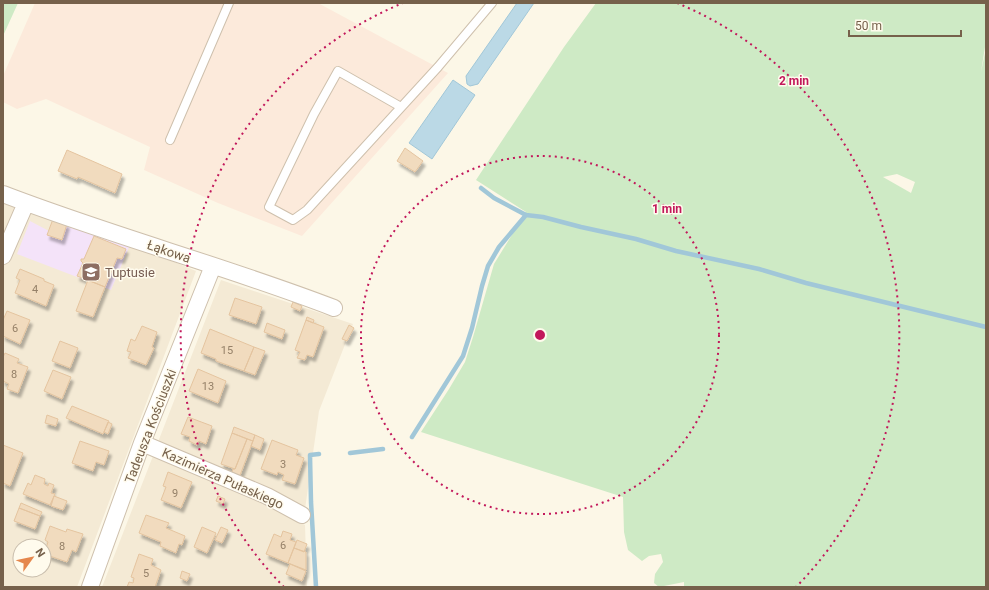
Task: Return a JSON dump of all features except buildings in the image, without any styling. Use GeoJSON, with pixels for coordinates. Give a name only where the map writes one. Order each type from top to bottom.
{"type":"FeatureCollection","features":[{"type":"Feature","properties":{"kind":"street","name":"Łąkowa"},"geometry":{"type":"LineString","coordinates":[[3,194],[213,266],[284,288],[334,308]]}},
{"type":"Feature","properties":{"kind":"street"},"geometry":{"type":"LineString","coordinates":[[3,256],[26,203]]}},
{"type":"Feature","properties":{"kind":"street","name":"Tadeusza Kościuszki"},"geometry":{"type":"LineString","coordinates":[[90,587],[142,443],[213,266]]}},
{"type":"Feature","properties":{"kind":"street","name":"Kazimierza Pułaskiego"},"geometry":{"type":"LineString","coordinates":[[142,443],[267,496],[302,515]]}},
{"type":"Feature","properties":{"kind":"lane"},"geometry":{"type":"LineString","coordinates":[[170,140],[229,3]]}},
{"type":"Feature","properties":{"kind":"lane"},"geometry":{"type":"LineString","coordinates":[[401,107],[338,71],[314,114],[269,207],[293,220],[307,210],[438,67],[492,3]]}},
{"type":"Feature","properties":{"kind":"shaded area"},"geometry":{"type":"Polygon","coordinates":[[[35,3],[318,3],[448,73],[302,236],[218,203],[144,170],[150,147],[46,99],[17,109],[3,102],[3,76],[35,3]]]}},
{"type":"Feature","properties":{"kind":"shaded area"},"geometry":{"type":"Polygon","coordinates":[[[3,201],[131,244],[196,271],[77,587],[3,587],[3,201]]]}},
{"type":"Feature","properties":{"kind":"shaded area","name":"Tuptusie"},"geometry":{"type":"Polygon","coordinates":[[[53,219],[130,245],[111,290],[17,254],[30,221],[49,231],[53,219]]]}},
{"type":"Feature","properties":{"kind":"shaded area"},"geometry":{"type":"Polygon","coordinates":[[[221,280],[353,324],[319,411],[305,509],[158,442],[221,280]]]}},
{"type":"Feature","properties":{"kind":"shaded area"},"geometry":{"type":"Polygon","coordinates":[[[153,456],[269,506],[305,525],[307,587],[102,587],[153,456]]]}},
{"type":"Feature","properties":{"kind":"green space"},"geometry":{"type":"Polygon","coordinates":[[[3,3],[18,3],[3,36],[3,3]]]}},
{"type":"Feature","properties":{"kind":"green space"},"geometry":{"type":"Polygon","coordinates":[[[596,3],[986,3],[986,41],[981,72],[986,48],[986,587],[684,587],[684,582],[659,587],[654,583],[655,574],[663,562],[661,554],[649,556],[642,561],[628,550],[624,532],[623,497],[421,432],[465,362],[494,264],[526,212],[476,180],[564,47],[596,3]],[[897,174],[883,177],[911,193],[915,182],[897,174]]]}},
{"type":"Feature","properties":{"kind":"water"},"geometry":{"type":"Polygon","coordinates":[[[517,3],[534,3],[478,84],[470,86],[467,84],[466,76],[517,3]]]}},
{"type":"Feature","properties":{"kind":"water"},"geometry":{"type":"Polygon","coordinates":[[[453,80],[475,95],[432,159],[409,143],[453,80]]]}},
{"type":"Feature","properties":{"kind":"waterway"},"geometry":{"type":"LineString","coordinates":[[481,188],[494,198],[526,215],[543,217],[636,239],[676,251],[759,269],[806,283],[986,327]]}},
{"type":"Feature","properties":{"kind":"waterway"},"geometry":{"type":"LineString","coordinates":[[412,437],[463,356],[488,266],[499,247],[526,215]]}},
{"type":"Feature","properties":{"kind":"waterway"},"geometry":{"type":"LineString","coordinates":[[350,453],[383,449]]}},
{"type":"Feature","properties":{"kind":"waterway"},"geometry":{"type":"LineString","coordinates":[[316,587],[310,455],[319,454]]}},
{"type":"Feature","properties":{"kind":"place","name":"Tuptusie"},"geometry":{"type":"Point","coordinates":[91,272]}}]}
